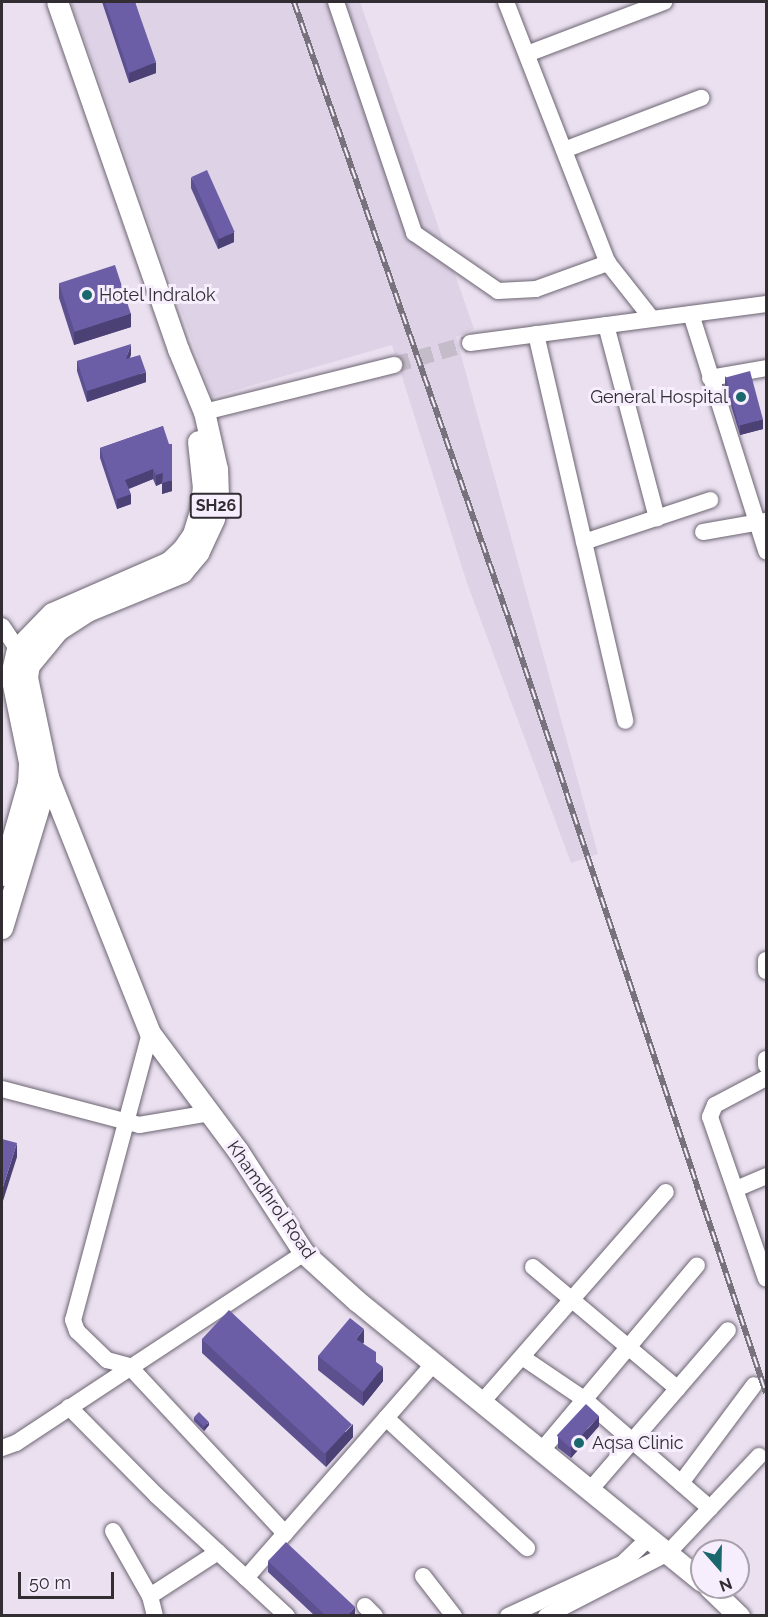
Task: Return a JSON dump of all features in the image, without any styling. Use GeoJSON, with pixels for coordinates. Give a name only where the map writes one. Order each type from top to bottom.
{"type":"FeatureCollection","features":[{"type":"Feature","properties":{"kind":"main road","name":"SH26"},"geometry":{"type":"LineString","coordinates":[[12,656],[52,613],[169,562],[193,534],[203,488],[196,432],[47,2]]}},
{"type":"Feature","properties":{"kind":"main road","name":"SH26"},"geometry":{"type":"LineString","coordinates":[[12,656],[87,611],[182,572],[198,553],[214,518],[218,495],[217,469],[204,412],[178,350],[57,2]]}},
{"type":"Feature","properties":{"kind":"main road"},"geometry":{"type":"LineString","coordinates":[[3,865],[24,807],[29,762],[12,656]]}},
{"type":"Feature","properties":{"kind":"main road"},"geometry":{"type":"LineString","coordinates":[[2,928],[48,777],[12,656]]}},
{"type":"Feature","properties":{"kind":"main road","name":"Khamdhrol Road"},"geometry":{"type":"LineString","coordinates":[[29,762],[48,777],[150,1033],[210,1113],[304,1253],[434,1363],[690,1571]]}},
{"type":"Feature","properties":{"kind":"main road"},"geometry":{"type":"LineString","coordinates":[[721,1599],[739,1616]]}},
{"type":"Feature","properties":{"kind":"street"},"geometry":{"type":"LineString","coordinates":[[336,2],[414,233],[498,291],[536,289],[608,263]]}},
{"type":"Feature","properties":{"kind":"street"},"geometry":{"type":"LineString","coordinates":[[506,2],[608,263],[652,319]]}},
{"type":"Feature","properties":{"kind":"street"},"geometry":{"type":"LineString","coordinates":[[527,54],[664,2]]}},
{"type":"Feature","properties":{"kind":"street"},"geometry":{"type":"LineString","coordinates":[[564,150],[701,98]]}},
{"type":"Feature","properties":{"kind":"street"},"geometry":{"type":"LineString","coordinates":[[470,343],[766,304]]}},
{"type":"Feature","properties":{"kind":"street"},"geometry":{"type":"LineString","coordinates":[[691,314],[753,515],[763,521]]}},
{"type":"Feature","properties":{"kind":"street"},"geometry":{"type":"LineString","coordinates":[[606,325],[657,518]]}},
{"type":"Feature","properties":{"kind":"street"},"geometry":{"type":"LineString","coordinates":[[536,334],[625,721]]}},
{"type":"Feature","properties":{"kind":"street"},"geometry":{"type":"LineString","coordinates":[[204,412],[394,365]]}},
{"type":"Feature","properties":{"kind":"street"},"geometry":{"type":"LineString","coordinates":[[710,378],[766,368]]}},
{"type":"Feature","properties":{"kind":"street"},"geometry":{"type":"LineString","coordinates":[[584,542],[710,500]]}},
{"type":"Feature","properties":{"kind":"street"},"geometry":{"type":"LineString","coordinates":[[703,532],[763,521]]}},
{"type":"Feature","properties":{"kind":"street"},"geometry":{"type":"LineString","coordinates":[[763,521],[766,551]]}},
{"type":"Feature","properties":{"kind":"street"},"geometry":{"type":"LineString","coordinates":[[766,960],[766,971]]}},
{"type":"Feature","properties":{"kind":"street"},"geometry":{"type":"LineString","coordinates":[[150,1033],[72,1320],[77,1331],[107,1360],[129,1366],[285,1533]]}},
{"type":"Feature","properties":{"kind":"street"},"geometry":{"type":"LineString","coordinates":[[766,1059],[766,1065]]}},
{"type":"Feature","properties":{"kind":"street"},"geometry":{"type":"LineString","coordinates":[[766,1078],[715,1105],[711,1111],[766,1279]]}},
{"type":"Feature","properties":{"kind":"street"},"geometry":{"type":"LineString","coordinates":[[2,1089],[126,1124],[159,1125],[210,1113]]}},
{"type":"Feature","properties":{"kind":"street"},"geometry":{"type":"LineString","coordinates":[[736,1189],[766,1176]]}},
{"type":"Feature","properties":{"kind":"street"},"geometry":{"type":"LineString","coordinates":[[482,1402],[666,1192]]}},
{"type":"Feature","properties":{"kind":"street"},"geometry":{"type":"LineString","coordinates":[[2,1448],[16,1443],[129,1366],[304,1253]]}},
{"type":"Feature","properties":{"kind":"street"},"geometry":{"type":"LineString","coordinates":[[542,1450],[697,1265]]}},
{"type":"Feature","properties":{"kind":"street"},"geometry":{"type":"LineString","coordinates":[[533,1267],[678,1389]]}},
{"type":"Feature","properties":{"kind":"street"},"geometry":{"type":"LineString","coordinates":[[590,1490],[728,1330]]}},
{"type":"Feature","properties":{"kind":"street"},"geometry":{"type":"LineString","coordinates":[[522,1357],[584,1399],[710,1508]]}},
{"type":"Feature","properties":{"kind":"street"},"geometry":{"type":"LineString","coordinates":[[246,1578],[434,1363]]}},
{"type":"Feature","properties":{"kind":"street"},"geometry":{"type":"LineString","coordinates":[[681,1483],[754,1385]]}},
{"type":"Feature","properties":{"kind":"street"},"geometry":{"type":"LineString","coordinates":[[69,1407],[287,1616]]}},
{"type":"Feature","properties":{"kind":"street"},"geometry":{"type":"LineString","coordinates":[[386,1418],[527,1548]]}},
{"type":"Feature","properties":{"kind":"street"},"geometry":{"type":"LineString","coordinates":[[546,1616],[668,1553],[759,1455]]}},
{"type":"Feature","properties":{"kind":"street"},"geometry":{"type":"LineString","coordinates":[[113,1531],[150,1596],[155,1616]]}},
{"type":"Feature","properties":{"kind":"street"},"geometry":{"type":"LineString","coordinates":[[508,1616],[623,1563],[648,1538]]}},
{"type":"Feature","properties":{"kind":"street"},"geometry":{"type":"LineString","coordinates":[[150,1596],[218,1552]]}},
{"type":"Feature","properties":{"kind":"street"},"geometry":{"type":"LineString","coordinates":[[423,1576],[454,1616]]}},
{"type":"Feature","properties":{"kind":"shaded area"},"geometry":{"type":"Polygon","coordinates":[[[71,2],[360,2],[474,329],[456,337],[598,854],[571,863],[467,583],[392,345],[212,397],[71,2]]]}},
{"type":"Feature","properties":{"kind":"building"},"geometry":{"type":"Polygon","coordinates":[[[105,2],[135,2],[156,62],[129,73],[105,2]]]}},
{"type":"Feature","properties":{"kind":"building"},"geometry":{"type":"Polygon","coordinates":[[[207,170],[235,232],[219,239],[191,177],[207,170]]]}},
{"type":"Feature","properties":{"kind":"building"},"geometry":{"type":"Polygon","coordinates":[[[115,265],[131,314],[75,332],[59,283],[115,265]]]}},
{"type":"Feature","properties":{"kind":"building"},"geometry":{"type":"Polygon","coordinates":[[[131,344],[126,359],[140,355],[146,372],[87,391],[77,361],[131,344]]]}},
{"type":"Feature","properties":{"kind":"building"},"geometry":{"type":"Polygon","coordinates":[[[750,371],[763,419],[739,426],[726,377],[750,371]]]}},
{"type":"Feature","properties":{"kind":"building"},"geometry":{"type":"Polygon","coordinates":[[[163,426],[169,444],[172,444],[172,480],[162,483],[163,473],[156,475],[153,469],[125,480],[131,494],[117,499],[100,448],[163,426]]]}},
{"type":"Feature","properties":{"kind":"building"},"geometry":{"type":"Polygon","coordinates":[[[2,1139],[17,1143],[2,1190],[2,1139]]]}},
{"type":"Feature","properties":{"kind":"building"},"geometry":{"type":"Polygon","coordinates":[[[229,1310],[352,1425],[325,1454],[202,1339],[229,1310]]]}},
{"type":"Feature","properties":{"kind":"building"},"geometry":{"type":"Polygon","coordinates":[[[350,1318],[364,1329],[356,1339],[376,1352],[376,1362],[383,1367],[363,1392],[318,1356],[350,1318]]]}},
{"type":"Feature","properties":{"kind":"building"},"geometry":{"type":"Polygon","coordinates":[[[586,1404],[599,1416],[570,1448],[557,1435],[586,1404]]]}},
{"type":"Feature","properties":{"kind":"building"},"geometry":{"type":"Polygon","coordinates":[[[199,1412],[209,1422],[204,1427],[194,1417],[199,1412]]]}},
{"type":"Feature","properties":{"kind":"building"},"geometry":{"type":"Polygon","coordinates":[[[286,1542],[355,1607],[347,1616],[326,1616],[268,1561],[286,1542]]]}},
{"type":"Feature","properties":{"kind":"tunnel"},"geometry":{"type":"LineString","coordinates":[[394,365],[470,343]]}},
{"type":"Feature","properties":{"kind":"railway"},"geometry":{"type":"LineString","coordinates":[[294,2],[511,626],[766,1393]]}},
{"type":"Feature","properties":{"kind":"place","name":"Hotel Indralok"},"geometry":{"type":"Point","coordinates":[87,295]}},
{"type":"Feature","properties":{"kind":"place","name":"General Hospital"},"geometry":{"type":"Point","coordinates":[741,397]}},
{"type":"Feature","properties":{"kind":"place","name":"Aqsa Clinic"},"geometry":{"type":"Point","coordinates":[579,1443]}}]}
